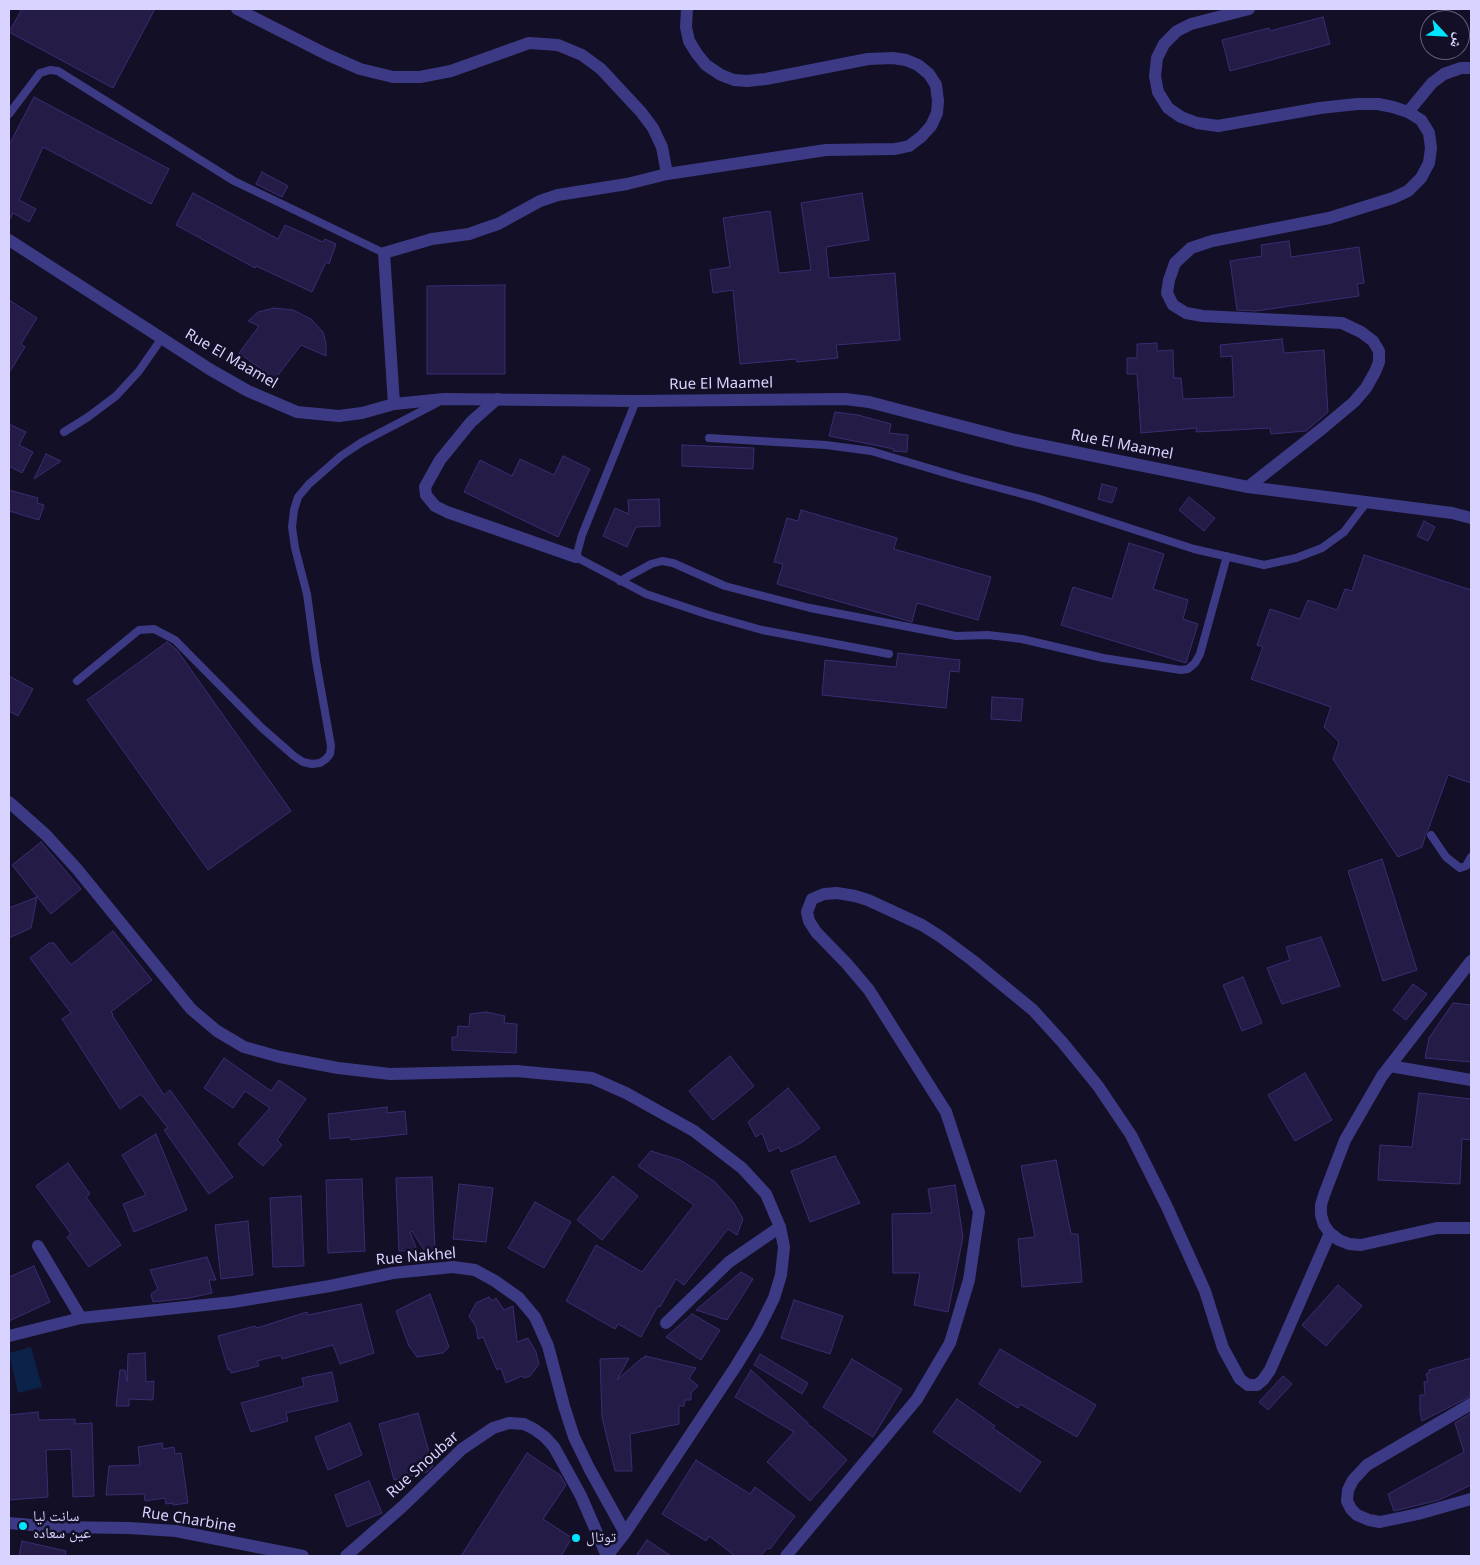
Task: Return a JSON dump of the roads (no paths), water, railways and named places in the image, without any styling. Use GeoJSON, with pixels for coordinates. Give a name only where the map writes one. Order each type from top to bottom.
{"type":"FeatureCollection","features":[{"type":"Feature","properties":{"kind":"street"},"geometry":{"type":"LineString","coordinates":[[237,9],[360,69],[393,77],[420,77],[451,71],[529,43],[558,45],[582,55],[601,69],[641,112],[653,128],[662,147],[667,174]]}},
{"type":"Feature","properties":{"kind":"street"},"geometry":{"type":"LineString","coordinates":[[394,404],[384,253],[432,239],[469,234],[498,224],[540,201],[558,195],[627,184],[667,174],[826,150],[895,149],[909,146],[931,126],[937,113],[936,85],[930,74],[918,65],[906,60],[893,58],[868,59],[766,79],[734,80],[706,65],[689,41],[686,27],[687,9]]}},
{"type":"Feature","properties":{"kind":"street"},"geometry":{"type":"LineString","coordinates":[[1248,487],[1354,402],[1366,388],[1375,372],[1379,362],[1379,351],[1373,341],[1361,332],[1342,323],[1203,316],[1186,313],[1173,305],[1167,293],[1175,263],[1191,248],[1212,241],[1329,218],[1385,201],[1408,191],[1421,178],[1429,163],[1431,148],[1429,133],[1421,120],[1394,106],[1357,104],[1218,126],[1196,123],[1181,117],[1168,108],[1158,92],[1155,76],[1157,58],[1164,44],[1177,31],[1191,24],[1249,9]]}},
{"type":"Feature","properties":{"kind":"street"},"geometry":{"type":"LineString","coordinates":[[1408,112],[1432,84],[1444,74],[1461,68],[1471,68]]}},
{"type":"Feature","properties":{"kind":"street","name":"Rue El Maamel"},"geometry":{"type":"LineString","coordinates":[[9,240],[211,370],[248,391],[297,412],[338,416],[362,413],[394,404],[444,399],[636,401],[830,398],[861,401],[1015,440],[1248,487],[1366,503],[1452,512],[1471,518]]}},
{"type":"Feature","properties":{"kind":"street"},"geometry":{"type":"LineString","coordinates":[[497,399],[472,422],[440,460],[425,487],[426,495],[435,506],[447,512],[576,557]]}},
{"type":"Feature","properties":{"kind":"street"},"geometry":{"type":"LineString","coordinates":[[9,802],[46,835],[77,868],[191,1009],[217,1032],[244,1047],[289,1059],[338,1068],[390,1074],[516,1071],[592,1078],[610,1084],[694,1131],[742,1168],[766,1194],[780,1227],[784,1247],[782,1275],[774,1298],[736,1366],[625,1533],[607,1556]]}},
{"type":"Feature","properties":{"kind":"street"},"geometry":{"type":"LineString","coordinates":[[786,1556],[917,1399],[950,1343],[969,1280],[979,1212],[946,1112],[869,990],[813,926],[807,912],[812,899],[824,894],[838,893],[855,896],[875,903],[922,925],[941,936],[1033,1010],[1063,1043],[1098,1086],[1131,1135],[1167,1207],[1205,1291],[1223,1348],[1240,1379],[1248,1385],[1257,1385],[1270,1370],[1330,1233]]}},
{"type":"Feature","properties":{"kind":"street"},"geometry":{"type":"LineString","coordinates":[[1471,961],[1382,1076],[1345,1140],[1333,1169],[1322,1205],[1321,1215],[1330,1233],[1339,1240],[1349,1244],[1361,1244],[1437,1228],[1471,1228]]}},
{"type":"Feature","properties":{"kind":"street"},"geometry":{"type":"LineString","coordinates":[[1390,1066],[1471,1080]]}},
{"type":"Feature","properties":{"kind":"street"},"geometry":{"type":"LineString","coordinates":[[666,1322],[729,1262],[780,1227]]}},
{"type":"Feature","properties":{"kind":"street"},"geometry":{"type":"LineString","coordinates":[[38,1246],[81,1318]]}},
{"type":"Feature","properties":{"kind":"street","name":"Rue Nakhel"},"geometry":{"type":"LineString","coordinates":[[9,1336],[81,1318],[233,1302],[330,1286],[393,1273],[453,1267],[475,1270],[519,1298],[535,1317],[548,1346],[574,1437],[625,1533]]}},
{"type":"Feature","properties":{"kind":"street"},"geometry":{"type":"LineString","coordinates":[[1471,1404],[1367,1465],[1353,1480],[1348,1490],[1347,1501],[1357,1515],[1380,1522],[1410,1516],[1471,1499]]}},
{"type":"Feature","properties":{"kind":"street","name":"Rue Snoubar"},"geometry":{"type":"LineString","coordinates":[[346,1556],[402,1507],[462,1449],[493,1428],[509,1423],[524,1424],[534,1429],[554,1447],[569,1472],[607,1556]]}},
{"type":"Feature","properties":{"kind":"street","name":"Rue Charbine"},"geometry":{"type":"LineString","coordinates":[[9,1523],[53,1527],[176,1531],[303,1556]]}},
{"type":"Feature","properties":{"kind":"lane"},"geometry":{"type":"LineString","coordinates":[[9,114],[40,72],[50,70],[58,72],[234,181],[384,253]]}},
{"type":"Feature","properties":{"kind":"lane"},"geometry":{"type":"LineString","coordinates":[[64,432],[116,396],[140,371],[162,338]]}},
{"type":"Feature","properties":{"kind":"lane"},"geometry":{"type":"LineString","coordinates":[[77,681],[139,630],[154,629],[175,640],[262,728],[294,756],[303,762],[312,764],[320,763],[326,759],[330,754],[331,746],[316,661],[307,594],[295,548],[292,527],[298,497],[309,484],[341,456],[362,442],[444,399]]}},
{"type":"Feature","properties":{"kind":"lane"},"geometry":{"type":"LineString","coordinates":[[636,401],[576,557],[646,594],[709,615],[762,630],[889,654]]}},
{"type":"Feature","properties":{"kind":"lane"},"geometry":{"type":"LineString","coordinates":[[709,438],[826,444],[871,451],[1038,498],[1194,549],[1264,565],[1296,558],[1322,548],[1344,532],[1366,503]]}},
{"type":"Feature","properties":{"kind":"lane"},"geometry":{"type":"LineString","coordinates":[[620,581],[650,564],[673,563],[725,586],[810,608],[956,636],[988,635],[1022,638],[1103,658],[1181,670],[1188,669],[1195,663],[1200,654],[1227,556]]}},
{"type":"Feature","properties":{"kind":"lane"},"geometry":{"type":"LineString","coordinates":[[1430,834],[1446,857],[1460,868],[1466,866],[1471,857]]}},
{"type":"Feature","properties":{"kind":"water"},"geometry":{"type":"Polygon","coordinates":[[[31,1347],[42,1387],[18,1393],[9,1353],[31,1347]]]}},
{"type":"Feature","properties":{"kind":"place","name":"سانت ليا عين سعاده"},"geometry":{"type":"Point","coordinates":[23,1526]}},
{"type":"Feature","properties":{"kind":"place","name":"توتال"},"geometry":{"type":"Point","coordinates":[576,1538]}}]}
